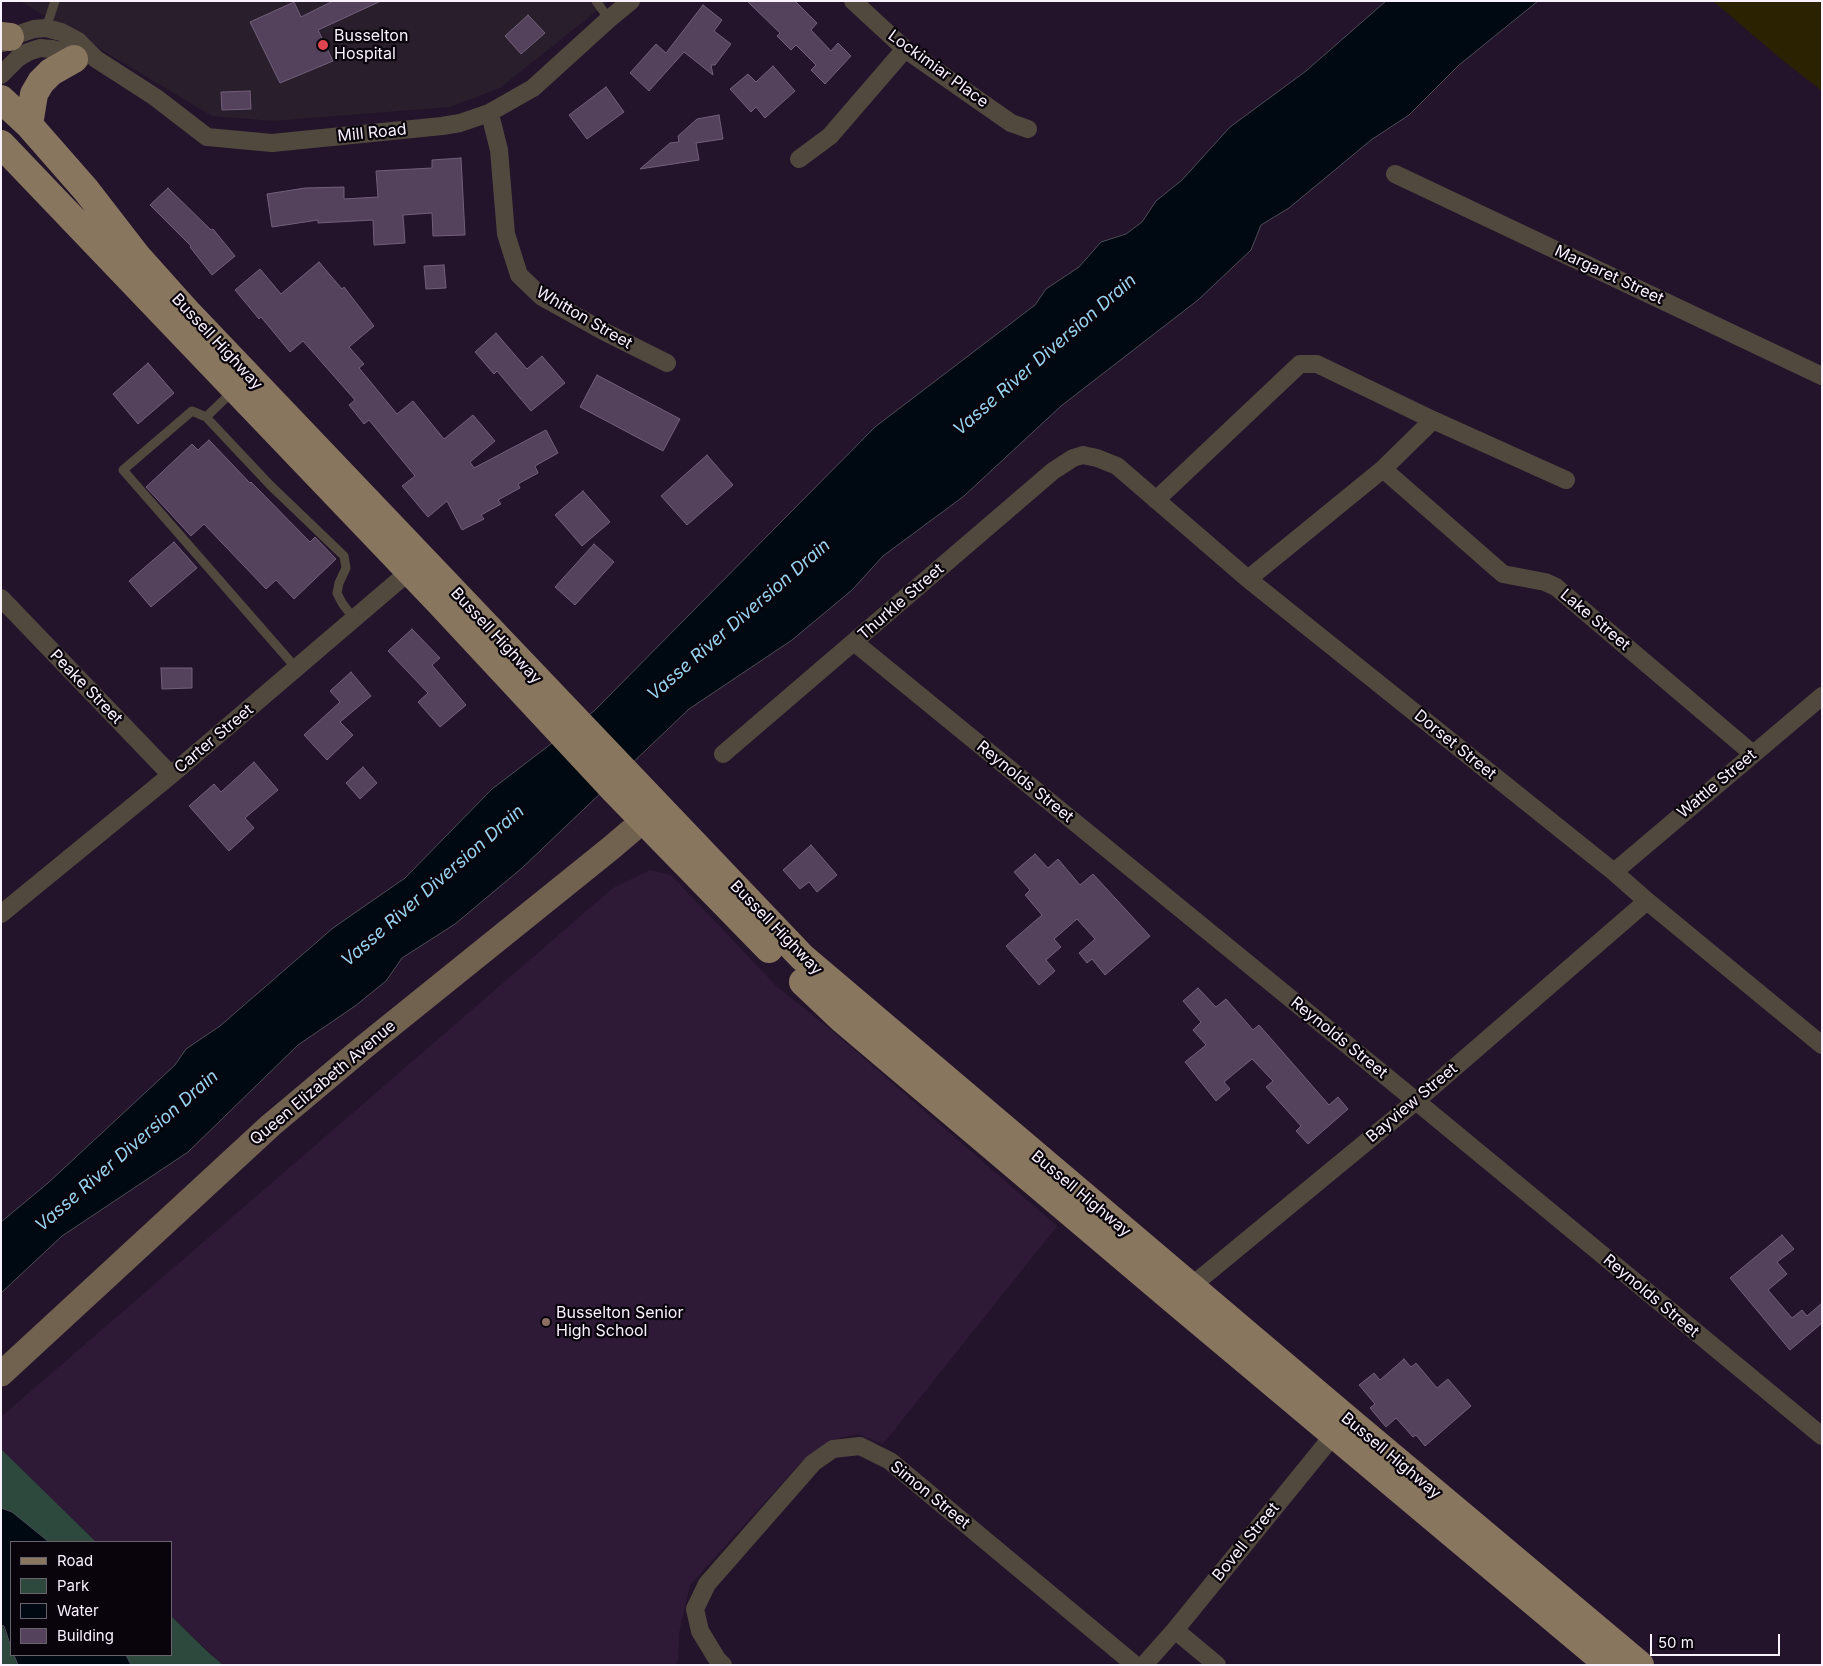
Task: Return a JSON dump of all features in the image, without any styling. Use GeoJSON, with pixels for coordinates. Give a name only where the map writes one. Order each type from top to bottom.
{"type":"FeatureCollection","features":[{"type":"Feature","properties":{"kind":"main road"},"geometry":{"type":"LineString","coordinates":[[29,126],[34,94],[41,82],[51,72],[86,59]]}},
{"type":"Feature","properties":{"kind":"main road","name":"Bussell Highway"},"geometry":{"type":"LineString","coordinates":[[1,99],[29,126],[86,190],[137,256],[417,566],[652,814],[770,950],[842,1019],[1183,1294],[1340,1426],[1640,1665]]}},
{"type":"Feature","properties":{"kind":"main road","name":"Bussell Highway"},"geometry":{"type":"LineString","coordinates":[[1,144],[234,389],[417,566]]}},
{"type":"Feature","properties":{"kind":"main road","name":"Bussell Highway"},"geometry":{"type":"LineString","coordinates":[[1340,1426],[1609,1665]]}},
{"type":"Feature","properties":{"kind":"street","name":"Mill Road"},"geometry":{"type":"LineString","coordinates":[[1,75],[18,58],[28,52],[40,48],[63,52],[86,59],[155,97],[207,137],[272,143],[460,123],[489,113],[533,88],[631,1]]}},
{"type":"Feature","properties":{"kind":"street","name":"Lockimiar Place"},"geometry":{"type":"LineString","coordinates":[[853,1],[905,49],[1011,122],[1028,129]]}},
{"type":"Feature","properties":{"kind":"street"},"geometry":{"type":"LineString","coordinates":[[4,40],[34,29],[46,28]]}},
{"type":"Feature","properties":{"kind":"street","name":"Mill Road"},"geometry":{"type":"LineString","coordinates":[[46,28],[61,32],[78,41],[86,59]]}},
{"type":"Feature","properties":{"kind":"street"},"geometry":{"type":"LineString","coordinates":[[799,159],[830,136],[905,49]]}},
{"type":"Feature","properties":{"kind":"street","name":"Whitton Street"},"geometry":{"type":"LineString","coordinates":[[489,113],[499,150],[506,234],[519,275],[542,296],[604,331],[667,362]]}},
{"type":"Feature","properties":{"kind":"street","name":"Margaret Street"},"geometry":{"type":"LineString","coordinates":[[1396,174],[1822,376]]}},
{"type":"Feature","properties":{"kind":"street"},"geometry":{"type":"LineString","coordinates":[[1156,500],[1300,364],[1317,364],[1433,420],[1566,480]]}},
{"type":"Feature","properties":{"kind":"street"},"geometry":{"type":"LineString","coordinates":[[1248,579],[1383,468],[1433,420]]}},
{"type":"Feature","properties":{"kind":"street","name":"Dorset Street"},"geometry":{"type":"LineString","coordinates":[[1083,455],[1118,466],[1248,579],[1614,872],[1822,1044]]}},
{"type":"Feature","properties":{"kind":"street","name":"Thurkle Street"},"geometry":{"type":"LineString","coordinates":[[723,754],[1053,472],[1073,458],[1083,455]]}},
{"type":"Feature","properties":{"kind":"street","name":"Lake Street"},"geometry":{"type":"LineString","coordinates":[[1383,468],[1503,574],[1545,582],[1556,587],[1753,754]]}},
{"type":"Feature","properties":{"kind":"street","name":"Carter Street"},"geometry":{"type":"LineString","coordinates":[[1,914],[171,775],[417,566]]}},
{"type":"Feature","properties":{"kind":"street","name":"Peake Street"},"geometry":{"type":"LineString","coordinates":[[1,598],[171,775]]}},
{"type":"Feature","properties":{"kind":"street","name":"Reynolds Street"},"geometry":{"type":"LineString","coordinates":[[854,642],[1416,1101],[1822,1436]]}},
{"type":"Feature","properties":{"kind":"street","name":"Wattle Street"},"geometry":{"type":"LineString","coordinates":[[1614,872],[1822,696]]}},
{"type":"Feature","properties":{"kind":"street","name":"Queen Elizabeth Avenue"},"geometry":{"type":"LineString","coordinates":[[1,1374],[271,1125],[364,1047],[465,968],[652,814]]}},
{"type":"Feature","properties":{"kind":"street","name":"Bayview Street"},"geometry":{"type":"LineString","coordinates":[[1183,1294],[1416,1101],[1647,901]]}},
{"type":"Feature","properties":{"kind":"street","name":"Bovell Street"},"geometry":{"type":"LineString","coordinates":[[1144,1665],[1175,1630],[1340,1426]]}},
{"type":"Feature","properties":{"kind":"street","name":"Simon Street"},"geometry":{"type":"LineString","coordinates":[[724,1665],[717,1659],[700,1631],[695,1609],[707,1584],[813,1463],[833,1449],[860,1446],[890,1461],[1135,1665]]}},
{"type":"Feature","properties":{"kind":"street"},"geometry":{"type":"LineString","coordinates":[[1175,1630],[1218,1665]]}},
{"type":"Feature","properties":{"kind":"lane"},"geometry":{"type":"LineString","coordinates":[[46,28],[55,1]]}},
{"type":"Feature","properties":{"kind":"lane"},"geometry":{"type":"LineString","coordinates":[[596,1],[609,19]]}},
{"type":"Feature","properties":{"kind":"lane"},"geometry":{"type":"LineString","coordinates":[[206,417],[234,389]]}},
{"type":"Feature","properties":{"kind":"lane"},"geometry":{"type":"LineString","coordinates":[[297,669],[123,470],[192,411],[206,417],[270,485],[344,556],[346,568],[339,583],[337,593],[342,604],[354,619]]}},
{"type":"Feature","properties":{"kind":"shaded area","name":"Busselton Hospital"},"geometry":{"type":"Polygon","coordinates":[[[20,1],[609,1],[500,88],[450,107],[273,121],[212,116],[20,1]]]}},
{"type":"Feature","properties":{"kind":"shaded area","name":"Busselton Senior High School"},"geometry":{"type":"Polygon","coordinates":[[[650,870],[671,875],[776,986],[830,1029],[1057,1226],[883,1444],[858,1434],[836,1439],[801,1462],[690,1585],[679,1633],[678,1660],[676,1665],[223,1665],[172,1617],[172,1541],[95,1541],[1,1449],[1,1417],[613,888],[650,870]]]}},
{"type":"Feature","properties":{"kind":"green space"},"geometry":{"type":"Polygon","coordinates":[[[1,1449],[95,1541],[48,1541],[12,1512],[1,1508],[1,1449]]]}},
{"type":"Feature","properties":{"kind":"green space"},"geometry":{"type":"Polygon","coordinates":[[[172,1617],[223,1665],[131,1665],[126,1656],[172,1656],[172,1617]]]}},
{"type":"Feature","properties":{"kind":"green space"},"geometry":{"type":"Polygon","coordinates":[[[1,1625],[10,1644],[10,1656],[14,1656],[18,1665],[1,1665],[1,1625]]]}},
{"type":"Feature","properties":{"kind":"sand"},"geometry":{"type":"Polygon","coordinates":[[[1713,1],[1822,1],[1822,91],[1781,59],[1713,1]]]}},
{"type":"Feature","properties":{"kind":"water","name":"Vasse River Diversion Drain"},"geometry":{"type":"Polygon","coordinates":[[[1386,1],[1538,1],[1459,65],[1409,115],[1371,140],[1289,208],[1261,225],[1251,250],[1198,300],[1061,406],[964,496],[883,556],[852,590],[792,640],[689,709],[522,868],[455,924],[402,958],[386,981],[355,1006],[298,1045],[188,1152],[62,1236],[1,1293],[1,1222],[48,1183],[175,1065],[186,1049],[220,1026],[333,928],[405,878],[492,789],[594,711],[875,427],[1035,305],[1046,289],[1079,267],[1101,242],[1126,234],[1142,222],[1156,201],[1182,180],[1230,127],[1306,71],[1386,1]]]}},
{"type":"Feature","properties":{"kind":"water"},"geometry":{"type":"Polygon","coordinates":[[[1,1508],[12,1512],[48,1541],[10,1541],[10,1644],[4,1626],[1,1625],[1,1508]]]}},
{"type":"Feature","properties":{"kind":"water"},"geometry":{"type":"Polygon","coordinates":[[[14,1656],[126,1656],[131,1665],[18,1665],[14,1656]]]}},
{"type":"Feature","properties":{"kind":"building"},"geometry":{"type":"Polygon","coordinates":[[[333,1],[381,1],[318,30],[333,61],[280,83],[250,22],[294,2],[301,17],[333,1]]]}},
{"type":"Feature","properties":{"kind":"building"},"geometry":{"type":"Polygon","coordinates":[[[747,1],[795,1],[817,23],[811,30],[831,51],[838,43],[851,56],[825,84],[811,70],[816,65],[796,45],[791,50],[777,36],[780,33],[747,1]]]}},
{"type":"Feature","properties":{"kind":"building"},"geometry":{"type":"Polygon","coordinates":[[[703,5],[722,20],[714,31],[731,44],[715,65],[711,65],[713,75],[684,52],[649,91],[630,73],[656,44],[666,53],[703,5]]]}},
{"type":"Feature","properties":{"kind":"building"},"geometry":{"type":"Polygon","coordinates":[[[528,15],[545,33],[521,54],[505,36],[528,15]]]}},
{"type":"Feature","properties":{"kind":"building"},"geometry":{"type":"Polygon","coordinates":[[[773,66],[795,91],[765,118],[756,107],[751,112],[730,89],[748,74],[756,82],[773,66]]]}},
{"type":"Feature","properties":{"kind":"building"},"geometry":{"type":"Polygon","coordinates":[[[606,87],[624,112],[587,139],[569,115],[606,87]]]}},
{"type":"Feature","properties":{"kind":"building"},"geometry":{"type":"Polygon","coordinates":[[[250,91],[251,109],[222,110],[221,92],[250,91]]]}},
{"type":"Feature","properties":{"kind":"building"},"geometry":{"type":"Polygon","coordinates":[[[719,115],[723,139],[696,143],[699,160],[640,169],[670,143],[679,142],[678,136],[697,119],[719,115]]]}},
{"type":"Feature","properties":{"kind":"building"},"geometry":{"type":"Polygon","coordinates":[[[461,158],[465,235],[433,236],[432,213],[403,215],[405,243],[374,245],[373,220],[318,223],[318,220],[272,227],[267,194],[305,188],[344,187],[344,199],[378,197],[376,171],[432,168],[432,160],[461,158]]]}},
{"type":"Feature","properties":{"kind":"building"},"geometry":{"type":"Polygon","coordinates":[[[168,188],[211,230],[213,229],[235,256],[212,275],[191,246],[150,205],[168,188]]]}},
{"type":"Feature","properties":{"kind":"building"},"geometry":{"type":"Polygon","coordinates":[[[319,262],[342,289],[344,287],[374,326],[349,347],[364,364],[359,368],[397,414],[413,401],[444,439],[473,415],[495,441],[470,462],[474,468],[546,430],[558,453],[535,466],[538,473],[518,484],[520,488],[498,500],[501,504],[481,515],[484,519],[462,530],[447,501],[428,517],[402,486],[415,476],[369,420],[364,424],[349,405],[355,400],[303,341],[290,352],[261,317],[259,319],[235,290],[260,269],[281,294],[319,262]]]}},
{"type":"Feature","properties":{"kind":"building"},"geometry":{"type":"Polygon","coordinates":[[[444,265],[446,288],[426,289],[424,266],[444,265]]]}},
{"type":"Feature","properties":{"kind":"building"},"geometry":{"type":"Polygon","coordinates":[[[496,333],[527,369],[542,356],[565,383],[531,411],[497,371],[494,374],[475,352],[496,333]]]}},
{"type":"Feature","properties":{"kind":"building"},"geometry":{"type":"Polygon","coordinates":[[[148,363],[174,393],[138,424],[113,394],[148,363]]]}},
{"type":"Feature","properties":{"kind":"building"},"geometry":{"type":"Polygon","coordinates":[[[597,375],[680,419],[663,451],[580,407],[597,375]]]}},
{"type":"Feature","properties":{"kind":"building"},"geometry":{"type":"Polygon","coordinates":[[[209,440],[310,542],[315,537],[336,559],[294,599],[276,580],[266,589],[204,524],[191,536],[146,487],[192,444],[198,450],[209,440]]]}},
{"type":"Feature","properties":{"kind":"building"},"geometry":{"type":"Polygon","coordinates":[[[707,455],[733,485],[687,525],[661,496],[707,455]]]}},
{"type":"Feature","properties":{"kind":"building"},"geometry":{"type":"Polygon","coordinates":[[[583,491],[610,522],[582,546],[555,515],[583,491]]]}},
{"type":"Feature","properties":{"kind":"building"},"geometry":{"type":"Polygon","coordinates":[[[174,542],[197,568],[151,607],[129,581],[174,542]]]}},
{"type":"Feature","properties":{"kind":"building"},"geometry":{"type":"Polygon","coordinates":[[[594,544],[614,562],[575,605],[555,587],[594,544]]]}},
{"type":"Feature","properties":{"kind":"building"},"geometry":{"type":"Polygon","coordinates":[[[412,629],[440,658],[432,665],[466,705],[440,727],[418,702],[428,693],[388,651],[412,629]]]}},
{"type":"Feature","properties":{"kind":"building"},"geometry":{"type":"Polygon","coordinates":[[[161,668],[192,668],[192,688],[162,689],[161,668]]]}},
{"type":"Feature","properties":{"kind":"building"},"geometry":{"type":"Polygon","coordinates":[[[351,672],[371,696],[340,722],[353,735],[327,760],[304,735],[340,702],[330,691],[351,672]]]}},
{"type":"Feature","properties":{"kind":"building"},"geometry":{"type":"Polygon","coordinates":[[[254,762],[278,790],[245,818],[254,828],[229,851],[189,806],[214,784],[221,792],[254,762]]]}},
{"type":"Feature","properties":{"kind":"building"},"geometry":{"type":"Polygon","coordinates":[[[363,767],[377,783],[360,799],[346,783],[363,767]]]}},
{"type":"Feature","properties":{"kind":"building"},"geometry":{"type":"Polygon","coordinates":[[[811,845],[837,875],[817,892],[809,882],[800,889],[783,870],[811,845]]]}},
{"type":"Feature","properties":{"kind":"building"},"geometry":{"type":"Polygon","coordinates":[[[1035,854],[1048,868],[1058,859],[1080,885],[1093,874],[1150,936],[1105,975],[1092,959],[1087,963],[1079,953],[1095,939],[1077,919],[1054,939],[1061,947],[1046,960],[1055,971],[1039,985],[1006,946],[1042,915],[1025,895],[1030,890],[1014,872],[1035,854]]]}},
{"type":"Feature","properties":{"kind":"building"},"geometry":{"type":"Polygon","coordinates":[[[1198,988],[1216,1007],[1226,999],[1253,1030],[1259,1025],[1329,1105],[1338,1097],[1348,1109],[1308,1144],[1296,1131],[1301,1126],[1266,1087],[1273,1081],[1252,1059],[1224,1082],[1230,1089],[1216,1101],[1185,1062],[1206,1045],[1193,1030],[1201,1022],[1183,1001],[1198,988]]]}},
{"type":"Feature","properties":{"kind":"building"},"geometry":{"type":"Polygon","coordinates":[[[1782,1235],[1794,1249],[1777,1262],[1787,1274],[1768,1290],[1792,1318],[1802,1310],[1807,1316],[1822,1303],[1822,1323],[1790,1350],[1730,1278],[1782,1235]]]}},
{"type":"Feature","properties":{"kind":"building"},"geometry":{"type":"Polygon","coordinates":[[[1404,1359],[1411,1367],[1416,1363],[1437,1388],[1448,1379],[1471,1406],[1425,1446],[1416,1435],[1413,1437],[1396,1418],[1386,1427],[1370,1408],[1375,1404],[1359,1385],[1374,1373],[1380,1380],[1404,1359]]]}},
{"type":"Feature","properties":{"kind":"place","name":"Busselton Hospital"},"geometry":{"type":"Point","coordinates":[323,45]}},
{"type":"Feature","properties":{"kind":"place","name":"Busselton Senior High School"},"geometry":{"type":"Point","coordinates":[546,1322]}}]}
